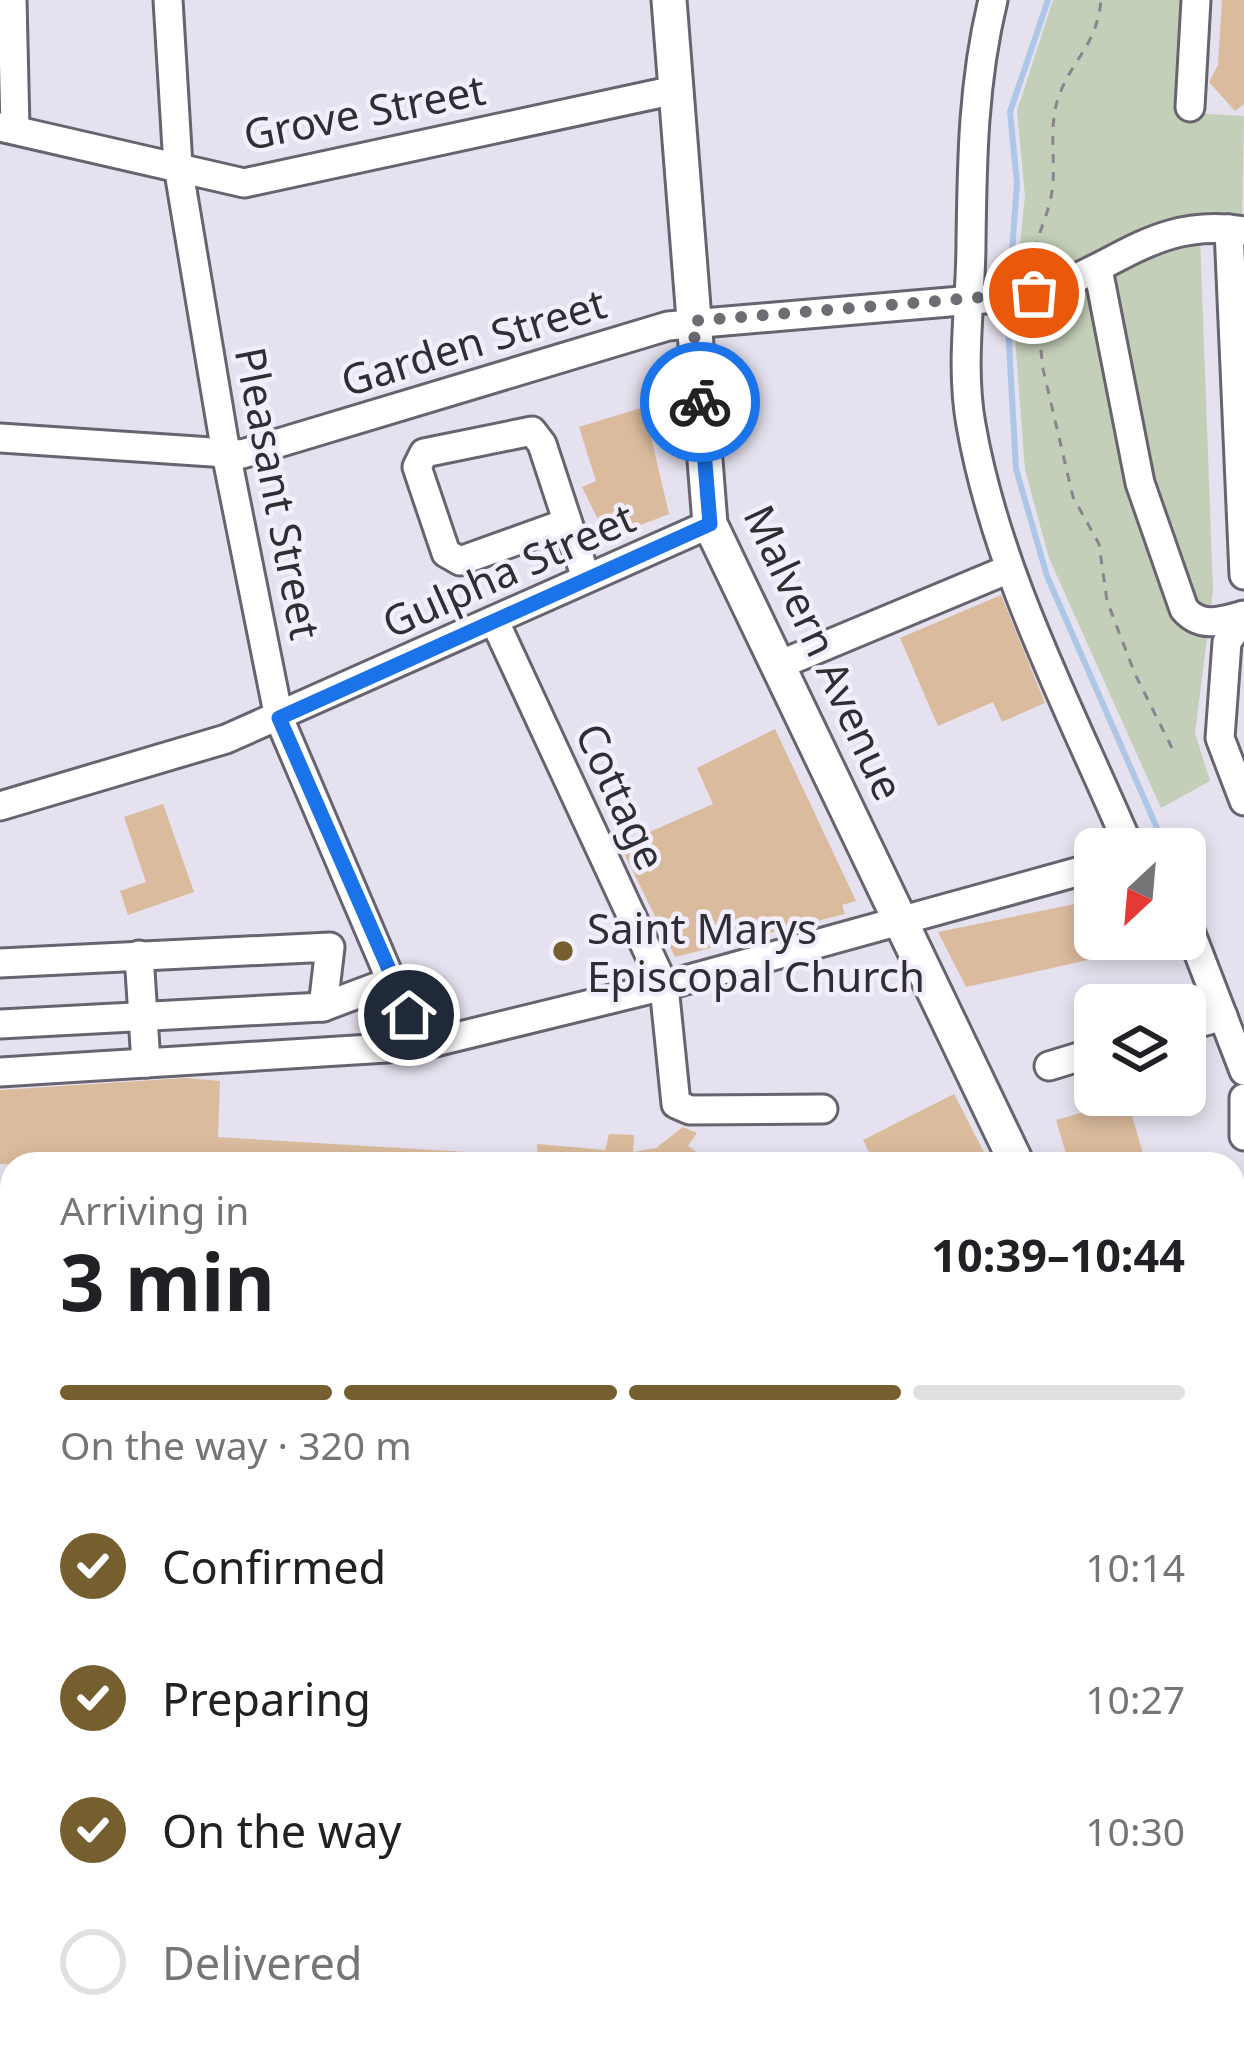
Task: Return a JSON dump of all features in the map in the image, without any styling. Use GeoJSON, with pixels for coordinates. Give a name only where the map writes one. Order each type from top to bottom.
{"type":"FeatureCollection","features":[{"type":"Feature","properties":{"kind":"main road","name":"Malvern Avenue"},"geometry":{"type":"LineString","coordinates":[[669,0],[710,524],[1011,1152]]}},
{"type":"Feature","properties":{"kind":"street"},"geometry":{"type":"LineString","coordinates":[[7,128],[11,0]]}},
{"type":"Feature","properties":{"kind":"street","name":"Pleasant Street"},"geometry":{"type":"LineString","coordinates":[[168,0],[178,166],[226,454],[279,718],[395,980],[419,1046]]}},
{"type":"Feature","properties":{"kind":"street"},"geometry":{"type":"LineString","coordinates":[[993,0],[972,102],[971,298],[964,361],[971,425],[1009,569],[1121,828]]}},
{"type":"Feature","properties":{"kind":"street"},"geometry":{"type":"LineString","coordinates":[[1190,107],[1196,0]]}},
{"type":"Feature","properties":{"kind":"street","name":"Grove Street"},"geometry":{"type":"LineString","coordinates":[[7,128],[244,183],[675,90]]}},
{"type":"Feature","properties":{"kind":"street","name":"Garden Street"},"geometry":{"type":"LineString","coordinates":[[0,438],[242,454],[693,321],[1034,293],[1191,226],[1237,230]]}},
{"type":"Feature","properties":{"kind":"street"},"geometry":{"type":"LineString","coordinates":[[1237,230],[1244,575]]}},
{"type":"Feature","properties":{"kind":"street"},"geometry":{"type":"LineString","coordinates":[[1098,269],[1140,483],[1184,609],[1192,619],[1214,623],[1244,616]]}},
{"type":"Feature","properties":{"kind":"street"},"geometry":{"type":"LineString","coordinates":[[566,523],[460,561],[446,553],[417,467],[424,453],[532,431],[542,444],[586,578]]}},
{"type":"Feature","properties":{"kind":"street","name":"Gulpha Street"},"geometry":{"type":"LineString","coordinates":[[0,806],[226,740],[710,524]]}},
{"type":"Feature","properties":{"kind":"street"},"geometry":{"type":"LineString","coordinates":[[779,665],[1009,569]]}},
{"type":"Feature","properties":{"kind":"street"},"geometry":{"type":"LineString","coordinates":[[1244,616],[1227,642],[1220,738],[1244,801]]}},
{"type":"Feature","properties":{"kind":"street","name":"Cottage"},"geometry":{"type":"LineString","coordinates":[[495,622],[664,986],[676,1104],[690,1110],[823,1109]]}},
{"type":"Feature","properties":{"kind":"street"},"geometry":{"type":"LineString","coordinates":[[0,1072],[419,1046],[664,986],[1074,873]]}},
{"type":"Feature","properties":{"kind":"street"},"geometry":{"type":"LineString","coordinates":[[0,963],[330,947],[323,1007]]}},
{"type":"Feature","properties":{"kind":"street"},"geometry":{"type":"LineString","coordinates":[[140,955],[146,1064]]}},
{"type":"Feature","properties":{"kind":"street"},"geometry":{"type":"LineString","coordinates":[[1201,960],[1244,1071]]}},
{"type":"Feature","properties":{"kind":"street"},"geometry":{"type":"LineString","coordinates":[[0,1024],[323,1007],[395,980]]}},
{"type":"Feature","properties":{"kind":"street"},"geometry":{"type":"LineString","coordinates":[[1206,1021],[1223,1016]]}},
{"type":"Feature","properties":{"kind":"street"},"geometry":{"type":"LineString","coordinates":[[1049,1066],[1074,1058]]}},
{"type":"Feature","properties":{"kind":"street"},"geometry":{"type":"LineString","coordinates":[[1244,1098],[1244,1136]]}},
{"type":"Feature","properties":{"kind":"path"},"geometry":{"type":"LineString","coordinates":[[1101,0],[1099,30],[1061,89],[1050,127],[1051,202],[1033,244],[1034,293],[1043,369],[1073,496],[1099,544],[1107,601],[1127,655],[1174,754]]}},
{"type":"Feature","properties":{"kind":"green space"},"geometry":{"type":"Polygon","coordinates":[[[1053,0],[1190,0],[1176,112],[1244,116],[1242,222],[1190,215],[1053,281],[1016,282],[1025,196],[1017,111],[1053,0]]]}},
{"type":"Feature","properties":{"kind":"green space"},"geometry":{"type":"Polygon","coordinates":[[[1200,236],[1213,591],[1195,733],[1210,781],[1161,808],[1049,558],[1025,470],[1013,310],[1200,236]]]}},
{"type":"Feature","properties":{"kind":"building"},"geometry":{"type":"Polygon","coordinates":[[[1222,0],[1244,0],[1244,104],[1235,111],[1209,82],[1218,65],[1222,0]]]}},
{"type":"Feature","properties":{"kind":"building"},"geometry":{"type":"Polygon","coordinates":[[[644,407],[669,514],[607,538],[582,487],[596,481],[579,427],[644,407]]]}},
{"type":"Feature","properties":{"kind":"building"},"geometry":{"type":"Polygon","coordinates":[[[1001,595],[1045,703],[1002,722],[993,702],[938,726],[900,638],[1001,595]]]}},
{"type":"Feature","properties":{"kind":"building"},"geometry":{"type":"Polygon","coordinates":[[[775,729],[856,901],[842,905],[845,914],[675,957],[620,845],[713,804],[697,768],[775,729]]]}},
{"type":"Feature","properties":{"kind":"building"},"geometry":{"type":"Polygon","coordinates":[[[163,804],[194,892],[128,915],[120,891],[146,882],[124,817],[163,804]]]}},
{"type":"Feature","properties":{"kind":"building"},"geometry":{"type":"Polygon","coordinates":[[[1074,904],[1074,960],[1088,960],[966,987],[938,932],[1074,904]]]}},
{"type":"Feature","properties":{"kind":"building"},"geometry":{"type":"Polygon","coordinates":[[[186,1078],[220,1081],[218,1137],[466,1152],[0,1152],[0,1090],[186,1078]]]}},
{"type":"Feature","properties":{"kind":"building"},"geometry":{"type":"Polygon","coordinates":[[[954,1094],[984,1152],[869,1152],[863,1140],[954,1094]]]}},
{"type":"Feature","properties":{"kind":"building"},"geometry":{"type":"Polygon","coordinates":[[[1074,1115],[1132,1116],[1143,1152],[1065,1152],[1056,1120],[1074,1115]]]}},
{"type":"Feature","properties":{"kind":"building"},"geometry":{"type":"Polygon","coordinates":[[[683,1127],[697,1133],[688,1146],[697,1152],[633,1152],[656,1148],[683,1127]]]}},
{"type":"Feature","properties":{"kind":"building"},"geometry":{"type":"Polygon","coordinates":[[[609,1134],[634,1135],[633,1152],[537,1152],[537,1144],[605,1150],[609,1134]]]}},
{"type":"Feature","properties":{"kind":"waterway"},"geometry":{"type":"LineString","coordinates":[[1011,265],[1017,183],[1010,112],[1048,0]]}},
{"type":"Feature","properties":{"kind":"waterway"},"geometry":{"type":"LineString","coordinates":[[1008,326],[1016,469],[1047,576],[1157,828]]}},
{"type":"Feature","properties":{"kind":"way so far"},"geometry":{"type":"LineString","coordinates":[[700,402],[693,321],[1034,293]]}},
{"type":"Feature","properties":{"kind":"place","name":"Saint Marys Episcopal Church"},"geometry":{"type":"Point","coordinates":[563,951]}},
{"type":"Feature","properties":{"kind":"route"},"geometry":{"type":"LineString","coordinates":[[409,1015],[284,741],[279,718],[710,524],[700,402]]}}]}
